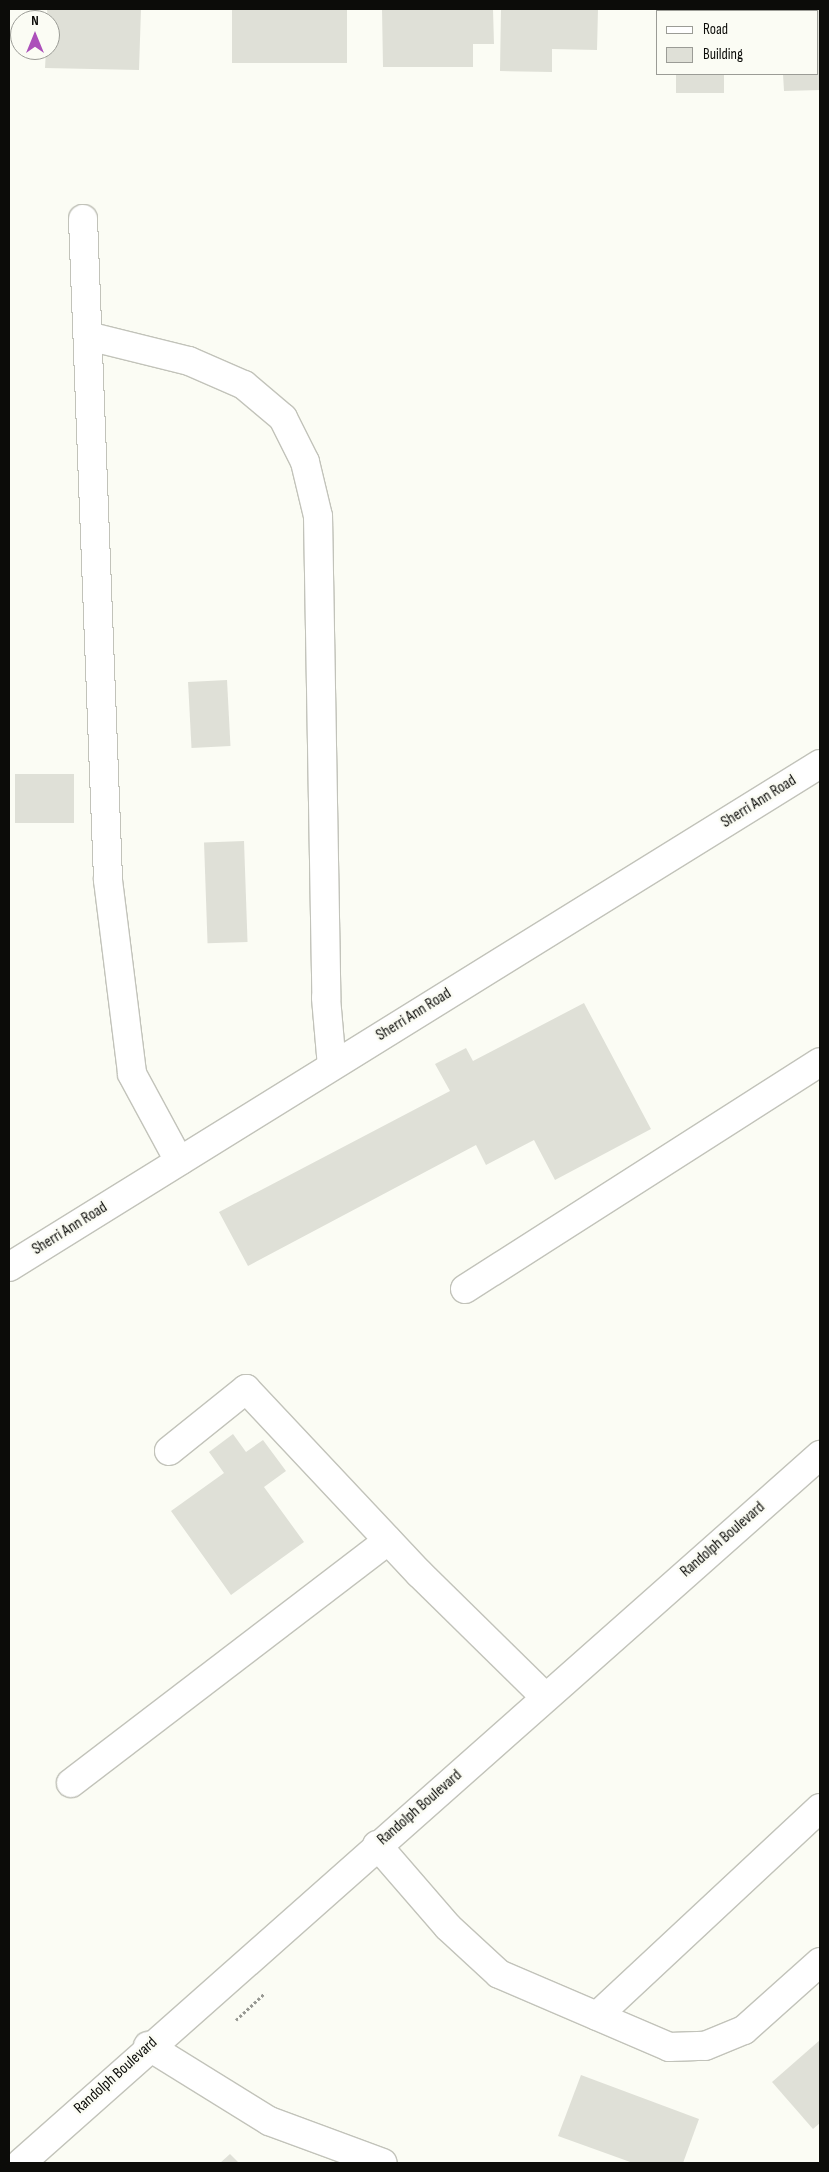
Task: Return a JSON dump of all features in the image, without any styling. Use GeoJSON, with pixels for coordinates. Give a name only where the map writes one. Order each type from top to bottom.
{"type":"FeatureCollection","features":[{"type":"Feature","properties":{"kind":"main road"},"geometry":{"type":"LineString","coordinates":[[83,219],[108,880],[132,1074],[179,1161]]}},
{"type":"Feature","properties":{"kind":"main road"},"geometry":{"type":"LineString","coordinates":[[88,336],[189,361],[244,384],[283,418],[305,462],[318,516],[326,998],[332,1066]]}},
{"type":"Feature","properties":{"kind":"main road","name":"Sherri Ann Road"},"geometry":{"type":"LineString","coordinates":[[9,1267],[820,764]]}},
{"type":"Feature","properties":{"kind":"main road"},"geometry":{"type":"LineString","coordinates":[[465,1289],[820,1062]]}},
{"type":"Feature","properties":{"kind":"main road"},"geometry":{"type":"LineString","coordinates":[[169,1450],[246,1389],[388,1541],[545,1698]]}},
{"type":"Feature","properties":{"kind":"main road","name":"Randolph Boulevard"},"geometry":{"type":"LineString","coordinates":[[21,2163],[148,2046],[820,1455]]}},
{"type":"Feature","properties":{"kind":"main road"},"geometry":{"type":"LineString","coordinates":[[71,1783],[388,1541]]}},
{"type":"Feature","properties":{"kind":"main road"},"geometry":{"type":"LineString","coordinates":[[597,2016],[820,1808]]}},
{"type":"Feature","properties":{"kind":"main road"},"geometry":{"type":"LineString","coordinates":[[377,1845],[448,1927],[499,1974],[669,2047],[705,2046],[744,2030],[820,1962]]}},
{"type":"Feature","properties":{"kind":"main road"},"geometry":{"type":"LineString","coordinates":[[148,2046],[269,2121],[383,2163]]}},
{"type":"Feature","properties":{"kind":"building"},"geometry":{"type":"Polygon","coordinates":[[[141,9],[139,70],[45,68],[45,60],[60,60],[60,10],[47,10],[141,9]]]}},
{"type":"Feature","properties":{"kind":"building"},"geometry":{"type":"Polygon","coordinates":[[[232,9],[347,9],[347,63],[232,63],[232,9]]]}},
{"type":"Feature","properties":{"kind":"building"},"geometry":{"type":"Polygon","coordinates":[[[382,9],[493,9],[494,44],[473,44],[473,67],[383,67],[382,9]]]}},
{"type":"Feature","properties":{"kind":"building"},"geometry":{"type":"Polygon","coordinates":[[[501,9],[598,9],[597,50],[552,49],[552,72],[500,71],[501,9]]]}},
{"type":"Feature","properties":{"kind":"building"},"geometry":{"type":"Polygon","coordinates":[[[677,9],[752,9],[752,10],[677,9]]]}},
{"type":"Feature","properties":{"kind":"building"},"geometry":{"type":"Polygon","coordinates":[[[781,9],[820,9],[820,90],[784,91],[783,75],[819,75],[819,10],[781,9]]]}},
{"type":"Feature","properties":{"kind":"building"},"geometry":{"type":"Polygon","coordinates":[[[676,75],[724,75],[724,93],[676,93],[676,75]]]}},
{"type":"Feature","properties":{"kind":"building"},"geometry":{"type":"Polygon","coordinates":[[[227,680],[230,746],[192,748],[188,682],[227,680]]]}},
{"type":"Feature","properties":{"kind":"building"},"geometry":{"type":"Polygon","coordinates":[[[15,774],[74,774],[74,823],[15,823],[15,774]]]}},
{"type":"Feature","properties":{"kind":"building"},"geometry":{"type":"Polygon","coordinates":[[[244,841],[248,942],[208,943],[204,842],[244,841]]]}},
{"type":"Feature","properties":{"kind":"building"},"geometry":{"type":"Polygon","coordinates":[[[584,1003],[651,1129],[555,1180],[534,1140],[486,1165],[476,1145],[248,1266],[219,1212],[450,1091],[435,1064],[466,1048],[473,1061],[584,1003]]]}},
{"type":"Feature","properties":{"kind":"building"},"geometry":{"type":"Polygon","coordinates":[[[233,1434],[246,1452],[263,1440],[286,1471],[264,1487],[304,1542],[231,1595],[171,1511],[224,1473],[209,1452],[233,1434]]]}},
{"type":"Feature","properties":{"kind":"building"},"geometry":{"type":"Polygon","coordinates":[[[820,2040],[820,2123],[813,2129],[772,2082],[820,2040]]]}},
{"type":"Feature","properties":{"kind":"building"},"geometry":{"type":"Polygon","coordinates":[[[581,2075],[699,2119],[683,2163],[633,2163],[558,2136],[581,2075]]]}},
{"type":"Feature","properties":{"kind":"building"},"geometry":{"type":"Polygon","coordinates":[[[230,2154],[239,2163],[220,2163],[230,2154]]]}}]}
